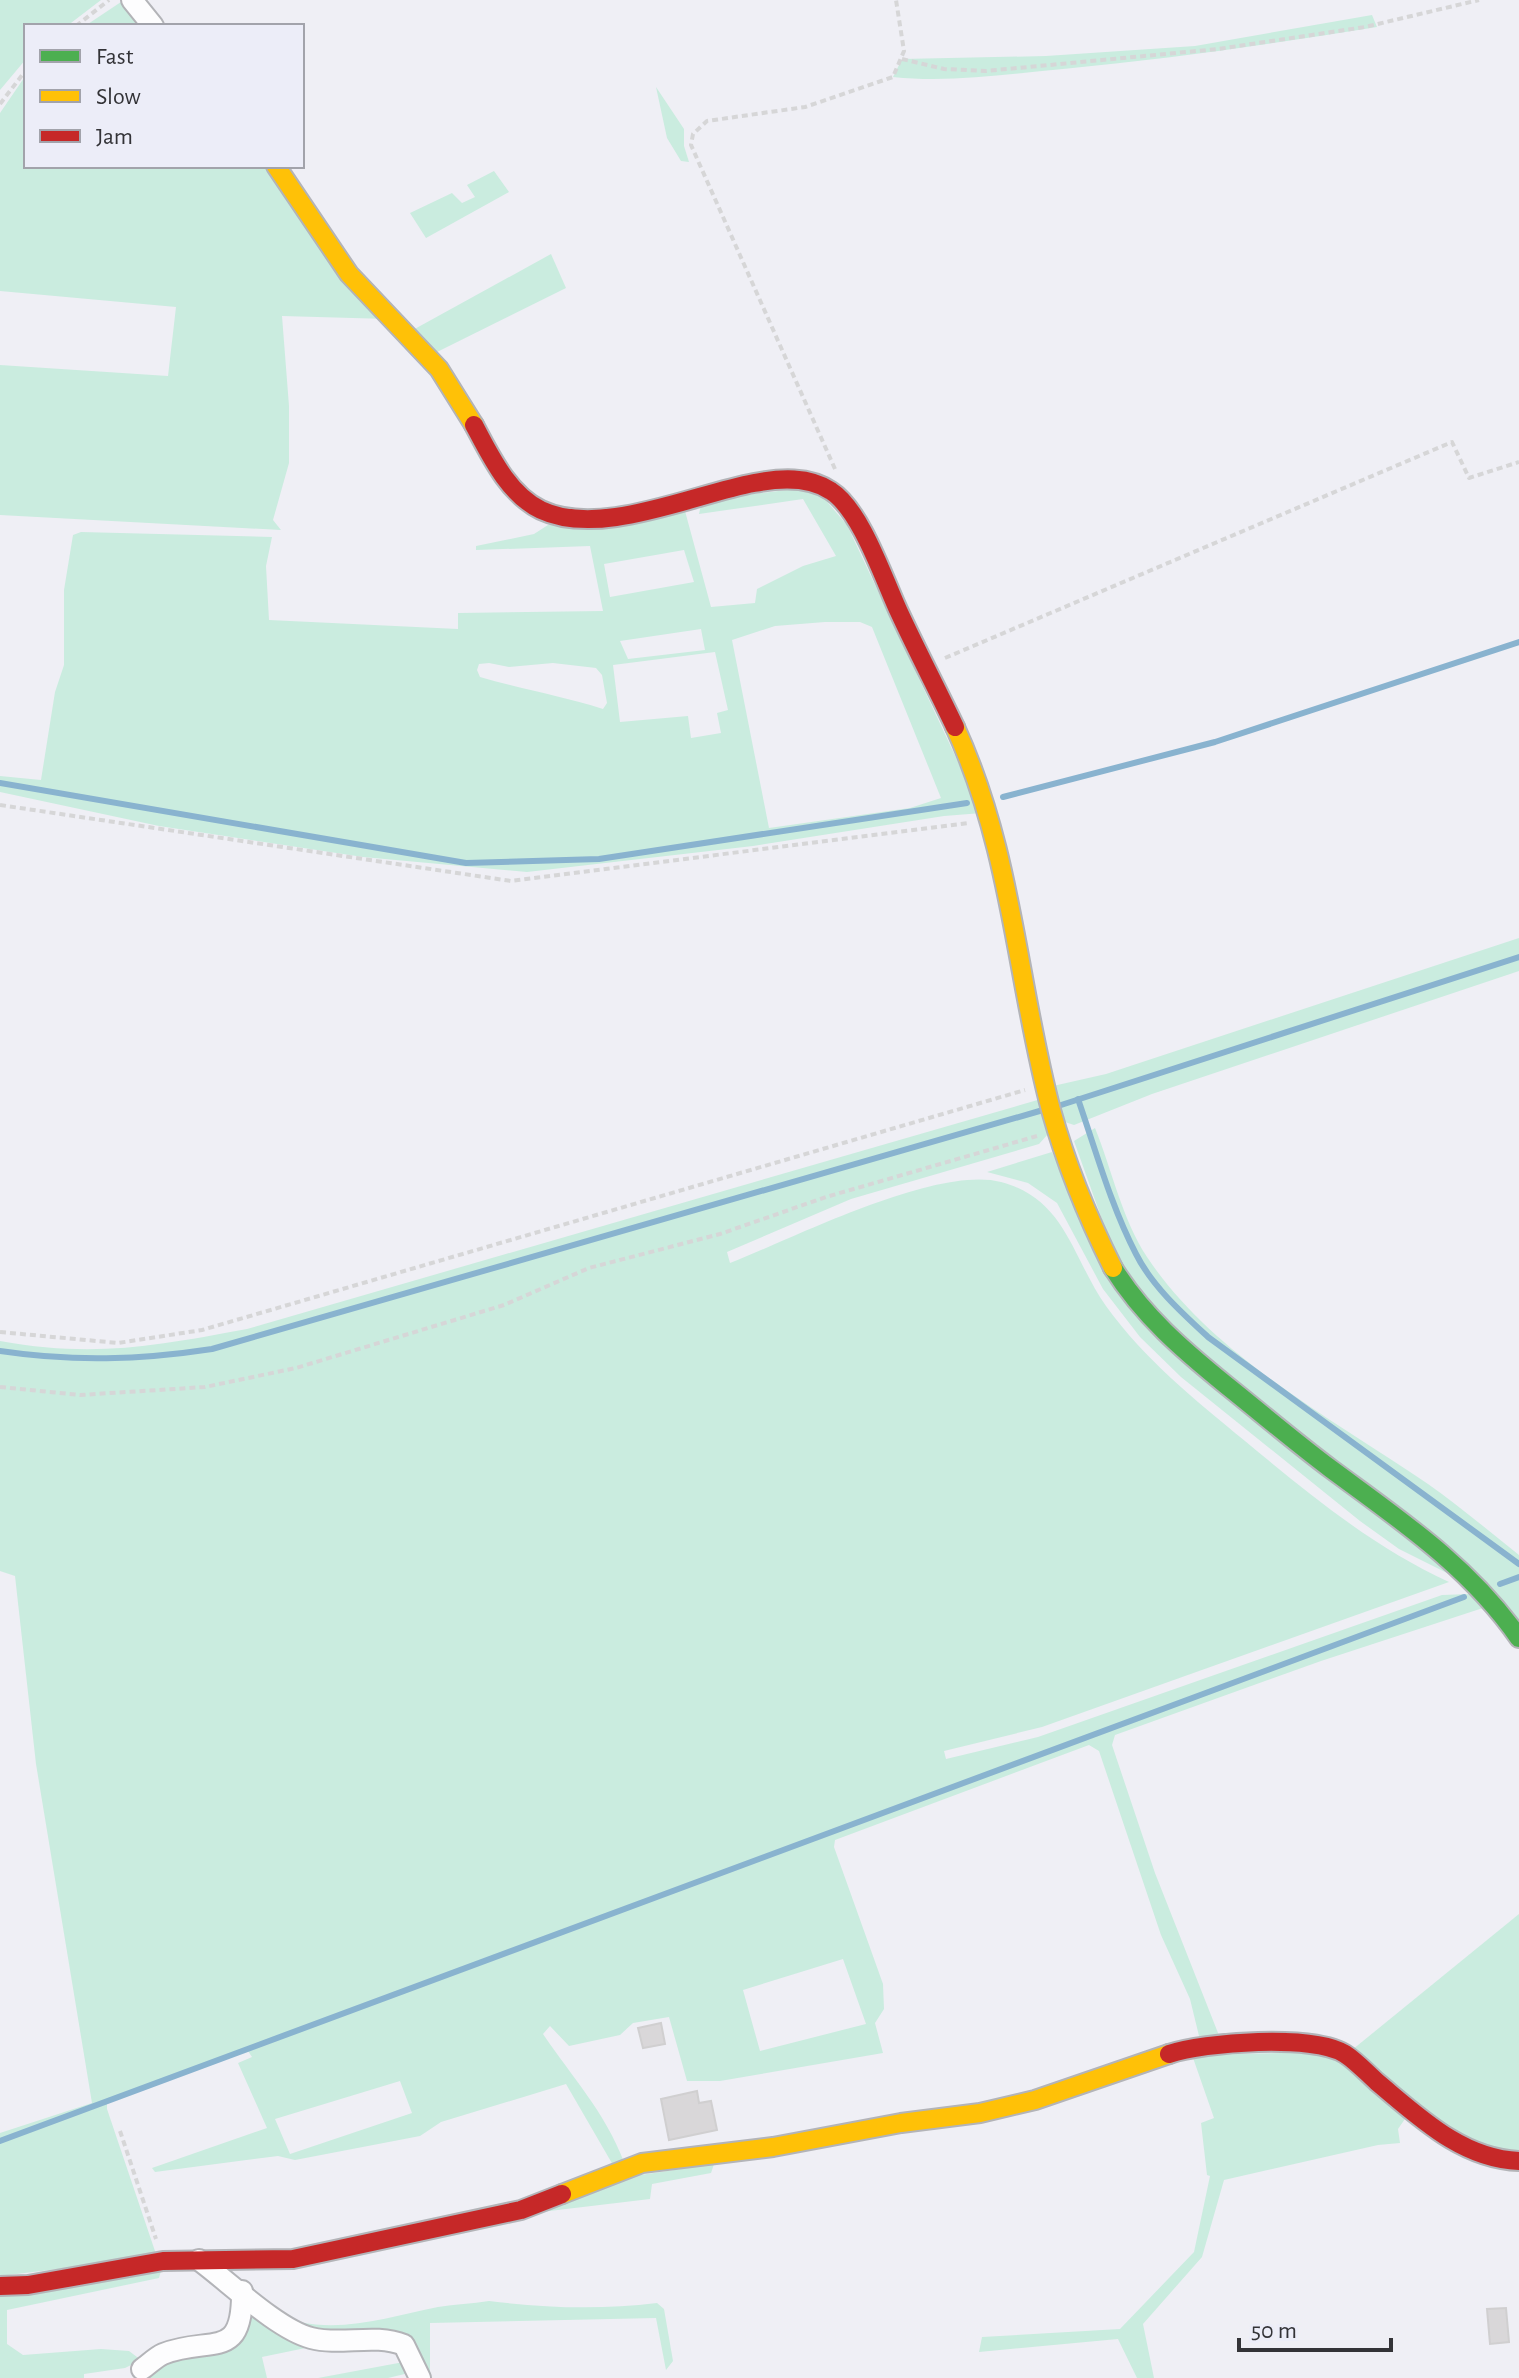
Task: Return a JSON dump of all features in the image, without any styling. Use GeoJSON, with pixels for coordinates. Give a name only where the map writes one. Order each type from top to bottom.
{"type":"FeatureCollection","features":[{"type":"Feature","properties":{"kind":"street"},"geometry":{"type":"LineString","coordinates":[[132,0],[151,24]]}},
{"type":"Feature","properties":{"kind":"street"},"geometry":{"type":"LineString","coordinates":[[278,168],[305,201],[358,284],[424,350],[453,388],[491,459],[513,485],[541,509],[575,519],[620,517],[744,485],[784,481],[809,482],[832,491],[876,562],[983,794],[1058,1130],[1114,1271],[1166,1338],[1327,1466],[1429,1538],[1475,1581],[1519,1638]]}},
{"type":"Feature","properties":{"kind":"street"},"geometry":{"type":"LineString","coordinates":[[0,2286],[28,2285],[163,2261],[293,2259],[521,2210],[642,2163],[773,2147],[901,2123],[980,2113],[1035,2100],[1180,2050],[1221,2043],[1318,2044],[1344,2053],[1412,2111],[1463,2147],[1493,2160],[1519,2161]]}},
{"type":"Feature","properties":{"kind":"street"},"geometry":{"type":"LineString","coordinates":[[199,2260],[273,2318],[311,2338],[390,2339],[404,2345],[420,2378]]}},
{"type":"Feature","properties":{"kind":"street"},"geometry":{"type":"LineString","coordinates":[[142,2369],[163,2354],[214,2346],[233,2338],[242,2319],[242,2291]]}},
{"type":"Feature","properties":{"kind":"path"},"geometry":{"type":"LineString","coordinates":[[79,24],[109,0]]}},
{"type":"Feature","properties":{"kind":"path"},"geometry":{"type":"LineString","coordinates":[[832,491],[837,477],[828,448],[691,145],[693,134],[707,121],[805,107],[893,77],[904,51],[896,0]]}},
{"type":"Feature","properties":{"kind":"path"},"geometry":{"type":"LineString","coordinates":[[902,59],[944,69],[986,71],[1179,53],[1365,27],[1479,0]]}},
{"type":"Feature","properties":{"kind":"path"},"geometry":{"type":"LineString","coordinates":[[0,104],[24,73]]}},
{"type":"Feature","properties":{"kind":"path"},"geometry":{"type":"LineString","coordinates":[[925,667],[1452,442],[1469,478],[1519,462]]}},
{"type":"Feature","properties":{"kind":"path"},"geometry":{"type":"LineString","coordinates":[[0,805],[511,881],[990,820]]}},
{"type":"Feature","properties":{"kind":"path"},"geometry":{"type":"LineString","coordinates":[[0,1332],[118,1343],[202,1330],[1046,1084]]}},
{"type":"Feature","properties":{"kind":"path"},"geometry":{"type":"LineString","coordinates":[[0,1387],[80,1395],[205,1387],[296,1368],[504,1305],[589,1268],[720,1234],[826,1197],[1058,1130]]}},
{"type":"Feature","properties":{"kind":"path"},"geometry":{"type":"LineString","coordinates":[[120,2131],[163,2261]]}},
{"type":"Feature","properties":{"kind":"green space"},"geometry":{"type":"Polygon","coordinates":[[[0,0],[101,0],[70,24],[24,24],[24,61],[0,90],[0,0]]]}},
{"type":"Feature","properties":{"kind":"green space"},"geometry":{"type":"Polygon","coordinates":[[[124,0],[144,24],[88,24],[124,0]]]}},
{"type":"Feature","properties":{"kind":"green space"},"geometry":{"type":"Polygon","coordinates":[[[1372,15],[1377,27],[1181,56],[978,77],[893,77],[902,59],[1046,56],[1195,46],[1372,15]]]}},
{"type":"Feature","properties":{"kind":"green space"},"geometry":{"type":"Polygon","coordinates":[[[24,78],[24,168],[271,168],[388,319],[282,316],[289,406],[289,463],[273,520],[281,530],[0,515],[0,365],[168,376],[176,307],[0,291],[0,113],[24,78]]]}},
{"type":"Feature","properties":{"kind":"green space"},"geometry":{"type":"Polygon","coordinates":[[[656,87],[684,129],[684,146],[689,162],[681,161],[667,138],[656,87]]]}},
{"type":"Feature","properties":{"kind":"green space"},"geometry":{"type":"Polygon","coordinates":[[[494,171],[509,192],[426,238],[410,213],[452,193],[462,203],[475,197],[467,185],[494,171]]]}},
{"type":"Feature","properties":{"kind":"green space"},"geometry":{"type":"Polygon","coordinates":[[[551,254],[566,288],[433,354],[411,331],[551,254]]]}},
{"type":"Feature","properties":{"kind":"green space"},"geometry":{"type":"Polygon","coordinates":[[[803,488],[823,497],[847,525],[982,813],[944,816],[753,846],[527,872],[363,857],[159,826],[0,792],[0,776],[41,780],[55,692],[64,665],[64,590],[73,535],[81,532],[272,537],[266,566],[269,620],[458,629],[458,613],[603,611],[590,546],[476,550],[476,546],[534,534],[548,525],[685,511],[711,607],[755,603],[757,589],[803,566],[836,556],[803,499],[699,514],[706,500],[803,488]],[[684,550],[604,564],[610,597],[694,582],[684,550]],[[860,622],[775,626],[732,640],[769,828],[910,808],[941,798],[872,627],[860,622]],[[701,629],[620,641],[628,659],[705,650],[701,629]],[[715,652],[613,665],[620,722],[688,716],[691,738],[721,733],[717,713],[728,710],[715,652]],[[553,663],[509,667],[479,664],[477,670],[480,677],[603,709],[607,703],[602,675],[596,668],[553,663]]]}},
{"type":"Feature","properties":{"kind":"green space"},"geometry":{"type":"Polygon","coordinates":[[[1519,938],[1519,971],[1152,1094],[1074,1125],[1062,1121],[1053,1086],[1106,1074],[1519,938]]]}},
{"type":"Feature","properties":{"kind":"green space"},"geometry":{"type":"Polygon","coordinates":[[[1041,1099],[1049,1133],[1039,1144],[851,1199],[727,1252],[730,1263],[864,1207],[940,1184],[973,1180],[1001,1182],[1023,1190],[1054,1216],[1106,1306],[1137,1344],[1171,1378],[1343,1519],[1394,1553],[1449,1582],[1042,1727],[944,1751],[946,1759],[1038,1737],[1442,1595],[1470,1594],[1486,1607],[1321,1661],[1115,1735],[1112,1745],[1155,1873],[1220,2038],[1200,2040],[1190,1999],[1161,1935],[1099,1751],[1089,1745],[835,1840],[834,1847],[883,1984],[884,2009],[875,2023],[883,2053],[720,2081],[687,2081],[669,2017],[633,2023],[620,2035],[569,2046],[550,2026],[543,2034],[598,2111],[624,2162],[613,2165],[566,2084],[441,2122],[420,2136],[295,2160],[278,2156],[155,2172],[152,2168],[267,2128],[238,2063],[252,2057],[246,2048],[107,2099],[107,2109],[157,2257],[0,2276],[0,2133],[92,2103],[36,1764],[15,1576],[0,1571],[0,1341],[65,1349],[124,1348],[247,1329],[1041,1099]],[[843,1959],[743,1990],[760,2051],[866,2024],[843,1959]],[[400,2081],[275,2119],[290,2154],[412,2113],[400,2081]]]}},
{"type":"Feature","properties":{"kind":"green space"},"geometry":{"type":"Polygon","coordinates":[[[1095,1128],[1138,1242],[1174,1292],[1239,1355],[1428,1484],[1519,1555],[1519,1626],[1170,1334],[1120,1270],[1074,1141],[1095,1128]]]}},
{"type":"Feature","properties":{"kind":"green space"},"geometry":{"type":"Polygon","coordinates":[[[1052,1152],[1110,1278],[1455,1577],[1399,1549],[1360,1521],[1181,1377],[1140,1337],[1103,1289],[1057,1203],[1028,1183],[987,1172],[1052,1152]]]}},
{"type":"Feature","properties":{"kind":"green space"},"geometry":{"type":"Polygon","coordinates":[[[1519,1914],[1519,2155],[1465,2141],[1352,2050],[1519,1914]]]}},
{"type":"Feature","properties":{"kind":"green space"},"geometry":{"type":"Polygon","coordinates":[[[1326,2052],[1407,2116],[1398,2129],[1400,2143],[1378,2145],[1224,2180],[1202,2257],[1143,2324],[1154,2378],[1137,2378],[1118,2339],[979,2352],[982,2337],[1120,2329],[1194,2252],[1210,2176],[1207,2175],[1201,2123],[1214,2118],[1192,2055],[1326,2052]]]}},
{"type":"Feature","properties":{"kind":"green space"},"geometry":{"type":"Polygon","coordinates":[[[714,2164],[711,2173],[652,2184],[650,2199],[541,2212],[634,2176],[714,2164]]]}},
{"type":"Feature","properties":{"kind":"green space"},"geometry":{"type":"Polygon","coordinates":[[[162,2267],[159,2278],[7,2310],[7,2344],[23,2355],[101,2349],[129,2351],[141,2360],[125,2368],[84,2374],[84,2378],[0,2378],[0,2292],[162,2267]]]}},
{"type":"Feature","properties":{"kind":"green space"},"geometry":{"type":"Polygon","coordinates":[[[489,2301],[573,2307],[657,2303],[664,2309],[673,2361],[666,2370],[656,2318],[430,2323],[430,2378],[426,2378],[409,2339],[299,2331],[300,2322],[352,2324],[438,2307],[489,2301]]]}},
{"type":"Feature","properties":{"kind":"green space"},"geometry":{"type":"Polygon","coordinates":[[[249,2309],[320,2345],[262,2357],[267,2378],[142,2378],[167,2361],[218,2351],[249,2309]]]}},
{"type":"Feature","properties":{"kind":"green space"},"geometry":{"type":"Polygon","coordinates":[[[409,2361],[413,2372],[388,2378],[318,2378],[409,2361]]]}},
{"type":"Feature","properties":{"kind":"building"},"geometry":{"type":"Polygon","coordinates":[[[661,2023],[665,2044],[643,2048],[638,2028],[661,2023]]]}},
{"type":"Feature","properties":{"kind":"building"},"geometry":{"type":"Polygon","coordinates":[[[697,2091],[699,2103],[711,2101],[717,2130],[669,2140],[661,2099],[697,2091]]]}},
{"type":"Feature","properties":{"kind":"building"},"geometry":{"type":"Polygon","coordinates":[[[1506,2308],[1509,2342],[1490,2344],[1487,2309],[1506,2308]]]}},
{"type":"Feature","properties":{"kind":"waterway"},"geometry":{"type":"LineString","coordinates":[[1003,797],[1215,742],[1519,642]]}},
{"type":"Feature","properties":{"kind":"waterway"},"geometry":{"type":"LineString","coordinates":[[0,783],[466,863],[599,859],[967,803]]}},
{"type":"Feature","properties":{"kind":"waterway"},"geometry":{"type":"LineString","coordinates":[[1058,1106],[1519,957]]}},
{"type":"Feature","properties":{"kind":"waterway"},"geometry":{"type":"LineString","coordinates":[[1078,1099],[1127,1236],[1150,1277],[1168,1298],[1208,1337],[1519,1564]]}},
{"type":"Feature","properties":{"kind":"waterway"},"geometry":{"type":"LineString","coordinates":[[0,1351],[54,1357],[106,1358],[159,1356],[212,1349],[1043,1110]]}},
{"type":"Feature","properties":{"kind":"waterway"},"geometry":{"type":"LineString","coordinates":[[1500,1584],[1519,1577]]}},
{"type":"Feature","properties":{"kind":"waterway"},"geometry":{"type":"LineString","coordinates":[[0,2141],[1464,1597]]}},
{"type":"Feature","properties":{"kind":"traffic: fast"},"geometry":{"type":"LineString","coordinates":[[1113,1268],[1137,1302],[1179,1345],[1304,1448],[1456,1566],[1519,1638]]}},
{"type":"Feature","properties":{"kind":"traffic: slow"},"geometry":{"type":"LineString","coordinates":[[277,168],[349,274],[439,369],[474,425]]}},
{"type":"Feature","properties":{"kind":"traffic: slow"},"geometry":{"type":"LineString","coordinates":[[955,727],[990,822],[1002,869],[1051,1110],[1078,1190],[1113,1268]]}},
{"type":"Feature","properties":{"kind":"traffic: slow"},"geometry":{"type":"LineString","coordinates":[[562,2194],[642,2163],[773,2147],[901,2123],[980,2113],[1035,2100],[1169,2054]]}},
{"type":"Feature","properties":{"kind":"traffic: jam"},"geometry":{"type":"LineString","coordinates":[[474,425],[501,473],[519,494],[541,510],[565,517],[619,517],[730,488],[774,480],[804,481],[831,491],[842,500],[862,529],[955,727]]}},
{"type":"Feature","properties":{"kind":"traffic: jam"},"geometry":{"type":"LineString","coordinates":[[1169,2054],[1207,2046],[1258,2042],[1330,2048],[1349,2057],[1442,2134],[1479,2153],[1519,2161]]}},
{"type":"Feature","properties":{"kind":"traffic: jam"},"geometry":{"type":"LineString","coordinates":[[0,2286],[28,2285],[163,2261],[293,2259],[521,2210],[562,2194]]}}]}
